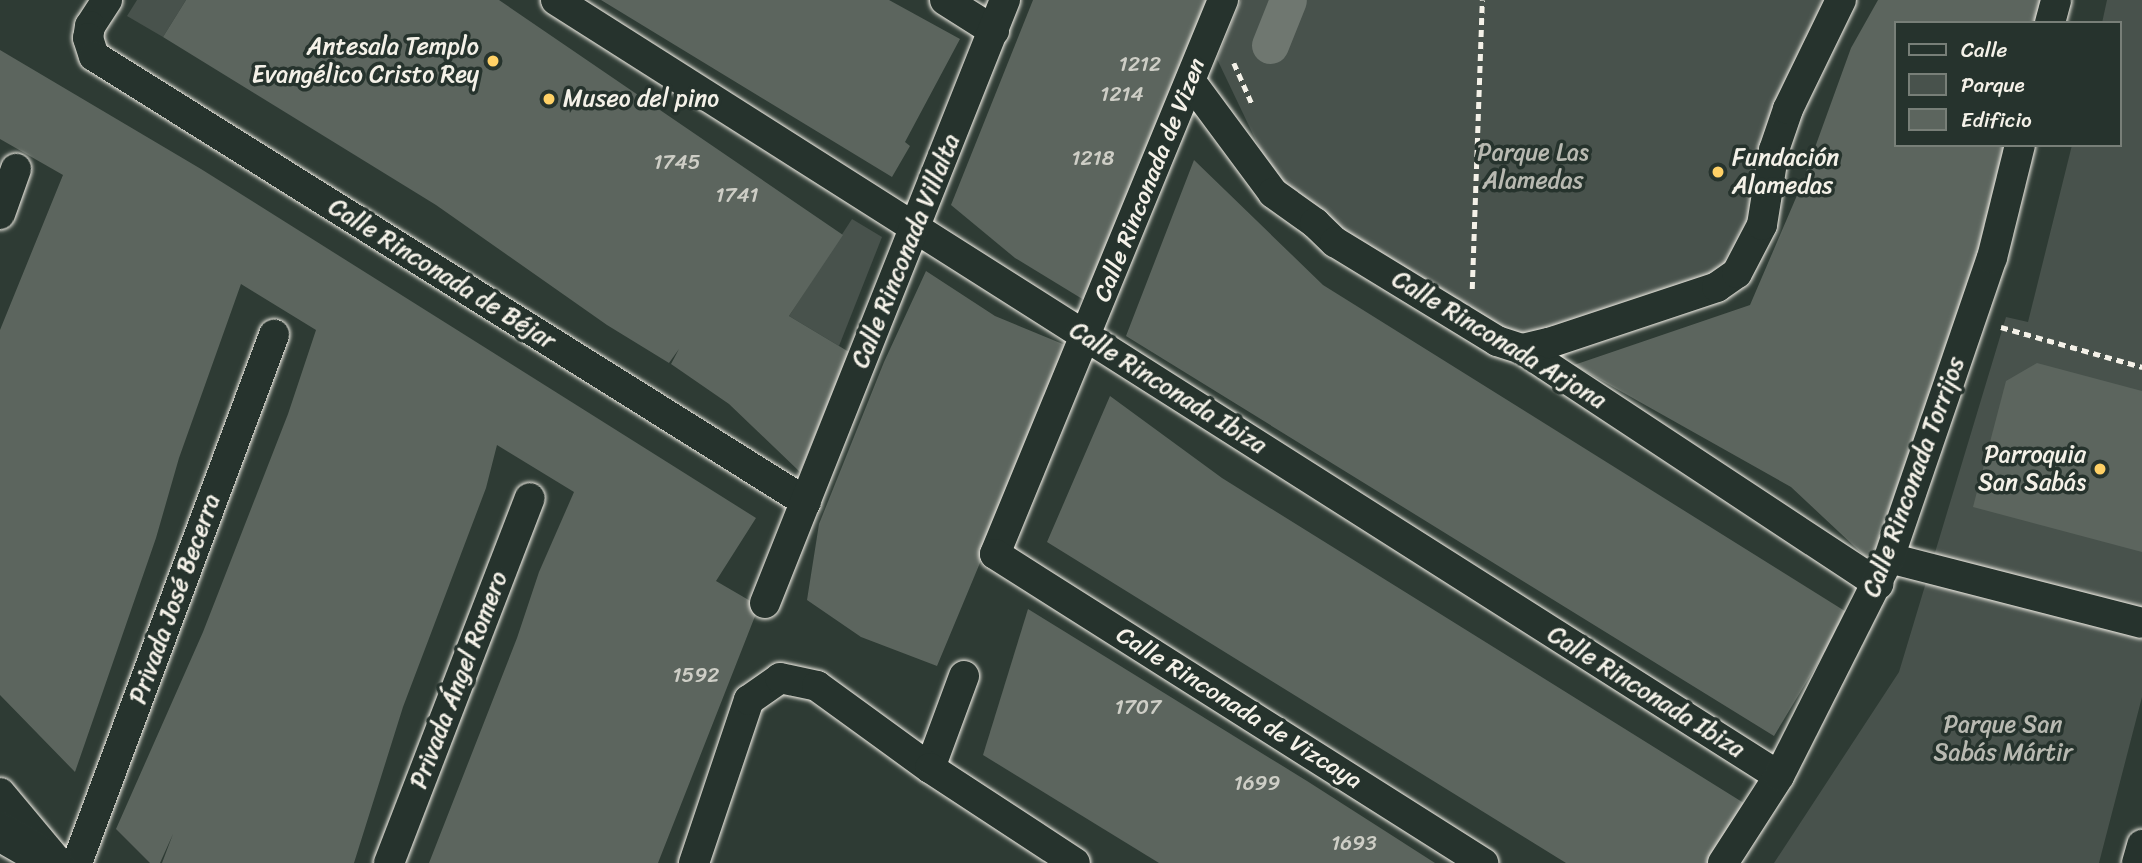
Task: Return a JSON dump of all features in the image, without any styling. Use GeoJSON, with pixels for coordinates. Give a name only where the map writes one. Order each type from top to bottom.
{"type":"FeatureCollection","features":[{"type":"Feature","properties":{"kind":"main road"},"geometry":{"type":"LineString","coordinates":[[0,832],[56,863]]}},
{"type":"Feature","properties":{"kind":"street","name":"Calle Rinconada de Béjar"},"geometry":{"type":"LineString","coordinates":[[107,0],[90,26],[88,38],[94,56],[806,502]]}},
{"type":"Feature","properties":{"kind":"street","name":"Calle Rinconada Ibiza"},"geometry":{"type":"LineString","coordinates":[[556,0],[1779,776]]}},
{"type":"Feature","properties":{"kind":"street"},"geometry":{"type":"LineString","coordinates":[[945,0],[994,31]]}},
{"type":"Feature","properties":{"kind":"street","name":"Calle Rinconada Villalta"},"geometry":{"type":"LineString","coordinates":[[765,603],[1005,0]]}},
{"type":"Feature","properties":{"kind":"street","name":"Calle Rinconada de Vizen"},"geometry":{"type":"LineString","coordinates":[[995,554],[1087,336],[1223,0]]}},
{"type":"Feature","properties":{"kind":"street"},"geometry":{"type":"LineString","coordinates":[[1522,349],[1549,344],[1717,287],[1737,273],[1762,225],[1774,150],[1788,109],[1841,0]]}},
{"type":"Feature","properties":{"kind":"street"},"geometry":{"type":"LineString","coordinates":[[2051,21],[2056,0]]}},
{"type":"Feature","properties":{"kind":"street","name":"Calle Rinconada Arjona"},"geometry":{"type":"LineString","coordinates":[[1191,82],[1273,193],[1315,223],[1335,242],[1497,341],[1522,349],[1884,571],[2142,624]]}},
{"type":"Feature","properties":{"kind":"street","name":"Calle Rinconada Torrijos"},"geometry":{"type":"LineString","coordinates":[[1723,863],[1779,776],[1884,571],[1992,258],[2020,147]]}},
{"type":"Feature","properties":{"kind":"street"},"geometry":{"type":"LineString","coordinates":[[0,214],[16,169]]}},
{"type":"Feature","properties":{"kind":"street","name":"Privada José Becerra"},"geometry":{"type":"LineString","coordinates":[[77,863],[274,335]]}},
{"type":"Feature","properties":{"kind":"street","name":"Privada Ángel Romero"},"geometry":{"type":"LineString","coordinates":[[389,863],[530,498]]}},
{"type":"Feature","properties":{"kind":"street","name":"Calle Rinconada de Vizcaya"},"geometry":{"type":"LineString","coordinates":[[995,554],[1483,863]]}},
{"type":"Feature","properties":{"kind":"street"},"geometry":{"type":"LineString","coordinates":[[930,768],[964,676]]}},
{"type":"Feature","properties":{"kind":"street"},"geometry":{"type":"LineString","coordinates":[[694,863],[749,700],[780,678],[817,686],[930,768],[1075,863]]}},
{"type":"Feature","properties":{"kind":"street"},"geometry":{"type":"LineString","coordinates":[[0,793],[56,863]]}},
{"type":"Feature","properties":{"kind":"street"},"geometry":{"type":"LineString","coordinates":[[2137,863],[2142,845]]}},
{"type":"Feature","properties":{"kind":"path"},"geometry":{"type":"LineString","coordinates":[[1472,293],[1482,0]]}},
{"type":"Feature","properties":{"kind":"path"},"geometry":{"type":"LineString","coordinates":[[1229,53],[1256,113]]}},
{"type":"Feature","properties":{"kind":"path"},"geometry":{"type":"LineString","coordinates":[[1994,325],[2142,367]]}},
{"type":"Feature","properties":{"kind":"green space"},"geometry":{"type":"Polygon","coordinates":[[[137,0],[186,0],[163,37],[127,16],[137,0]]]}},
{"type":"Feature","properties":{"kind":"green space","name":"Parque Las Alamedas"},"geometry":{"type":"Polygon","coordinates":[[[1241,0],[1832,0],[1741,257],[1707,283],[1610,317],[1497,339],[1283,187],[1261,151],[1217,59],[1241,0]]]}},
{"type":"Feature","properties":{"kind":"green space","name":"Parque San Sabás Mártir"},"geometry":{"type":"Polygon","coordinates":[[[2107,0],[2142,0],[2142,697],[2099,863],[1774,863],[1899,672],[2006,317],[2028,322],[2072,147],[2121,147],[2121,21],[2102,21],[2107,0]]]}},
{"type":"Feature","properties":{"kind":"green space"},"geometry":{"type":"Polygon","coordinates":[[[852,219],[882,237],[839,346],[789,316],[852,219]]]}},
{"type":"Feature","properties":{"kind":"building"},"geometry":{"type":"Polygon","coordinates":[[[186,0],[499,0],[843,235],[789,316],[849,352],[800,472],[729,404],[671,364],[679,349],[669,363],[607,325],[436,205],[163,37],[186,0]]]}},
{"type":"Feature","properties":{"kind":"building"},"geometry":{"type":"Polygon","coordinates":[[[601,0],[889,0],[960,39],[905,142],[910,146],[892,177],[601,0]]]}},
{"type":"Feature","properties":{"kind":"building"},"geometry":{"type":"Polygon","coordinates":[[[1033,0],[1210,0],[1084,300],[1015,258],[951,205],[1033,0]]]}},
{"type":"Feature","properties":{"kind":"building"},"geometry":{"type":"Polygon","coordinates":[[[1878,0],[2048,0],[2043,21],[1894,21],[1894,147],[2008,147],[1979,252],[1871,562],[1791,487],[1574,365],[1750,305],[1801,186],[1851,48],[1878,0]]]}},
{"type":"Feature","properties":{"kind":"building"},"geometry":{"type":"Polygon","coordinates":[[[0,50],[201,169],[756,518],[716,581],[759,606],[658,863],[429,863],[517,638],[539,572],[574,492],[497,445],[486,488],[403,707],[354,863],[162,863],[173,834],[160,863],[150,863],[116,829],[203,632],[288,414],[316,330],[241,284],[179,458],[156,538],[75,772],[0,695],[0,330],[63,175],[0,139],[0,50]]]}},
{"type":"Feature","properties":{"kind":"building"},"geometry":{"type":"Polygon","coordinates":[[[1194,160],[1323,285],[1848,613],[1774,736],[1126,336],[1194,160]]]}},
{"type":"Feature","properties":{"kind":"building"},"geometry":{"type":"Polygon","coordinates":[[[926,271],[995,316],[1070,347],[937,666],[861,637],[807,600],[819,524],[884,362],[926,271]]]}},
{"type":"Feature","properties":{"kind":"building"},"geometry":{"type":"Polygon","coordinates":[[[2037,363],[2142,391],[2142,552],[1973,507],[2006,381],[2037,363]]]}},
{"type":"Feature","properties":{"kind":"building"},"geometry":{"type":"Polygon","coordinates":[[[1110,396],[1222,478],[1747,805],[1711,863],[1566,863],[1047,542],[1110,396]]]}},
{"type":"Feature","properties":{"kind":"building"},"geometry":{"type":"Polygon","coordinates":[[[1028,609],[1435,863],[1159,863],[983,755],[1028,609]]]}},
{"type":"Feature","properties":{"kind":"waterway"},"geometry":{"type":"LineString","coordinates":[[1270,45],[1288,0]]}},
{"type":"Feature","properties":{"kind":"place","name":"Antesala Templo Evangélico Cristo Rey"},"geometry":{"type":"Point","coordinates":[493,61]}},
{"type":"Feature","properties":{"kind":"place","name":"Museo del pino"},"geometry":{"type":"Point","coordinates":[549,99]}},
{"type":"Feature","properties":{"kind":"place","name":"Fundación Alamedas"},"geometry":{"type":"Point","coordinates":[1718,172]}},
{"type":"Feature","properties":{"kind":"place","name":"Parroquia San Sabás"},"geometry":{"type":"Point","coordinates":[2100,469]}}]}
